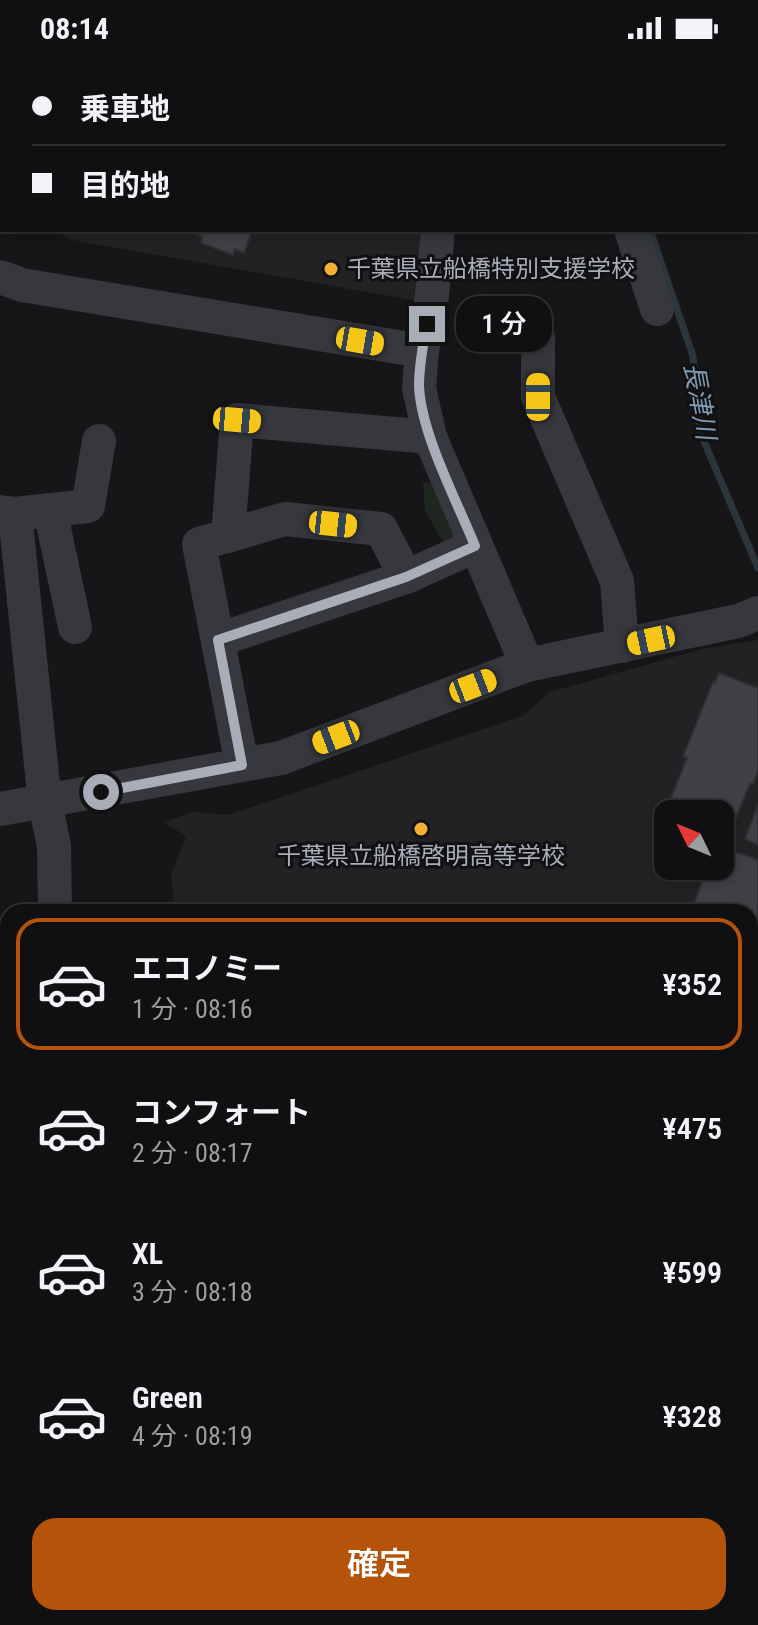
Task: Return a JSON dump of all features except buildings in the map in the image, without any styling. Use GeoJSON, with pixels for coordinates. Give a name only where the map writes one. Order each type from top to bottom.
{"type":"FeatureCollection","features":[{"type":"Feature","properties":{"kind":"street"},"geometry":{"type":"LineString","coordinates":[[438,232],[419,388],[430,437],[527,665]]}},
{"type":"Feature","properties":{"kind":"street"},"geometry":{"type":"LineString","coordinates":[[632,232],[657,309]]}},
{"type":"Feature","properties":{"kind":"street"},"geometry":{"type":"LineString","coordinates":[[0,277],[22,285],[422,351]]}},
{"type":"Feature","properties":{"kind":"street"},"geometry":{"type":"LineString","coordinates":[[538,338],[538,397],[617,581],[622,646]]}},
{"type":"Feature","properties":{"kind":"street"},"geometry":{"type":"LineString","coordinates":[[228,536],[237,420],[430,437]]}},
{"type":"Feature","properties":{"kind":"street"},"geometry":{"type":"LineString","coordinates":[[55,904],[54,846],[45,803],[8,513],[88,506],[99,441]]}},
{"type":"Feature","properties":{"kind":"street"},"geometry":{"type":"LineString","coordinates":[[50,510],[75,627]]}},
{"type":"Feature","properties":{"kind":"street"},"geometry":{"type":"LineString","coordinates":[[242,765],[199,544],[285,519],[381,529],[406,577]]}},
{"type":"Feature","properties":{"kind":"street"},"geometry":{"type":"LineString","coordinates":[[218,640],[406,577],[475,546]]}},
{"type":"Feature","properties":{"kind":"street"},"geometry":{"type":"LineString","coordinates":[[0,809],[281,758],[527,665],[738,621],[758,613]]}},
{"type":"Feature","properties":{"kind":"shaded area","name":"千葉県立船橋特別支援学校"},"geometry":{"type":"Polygon","coordinates":[[[56,232],[431,232],[418,301],[72,240],[56,232]]]}},
{"type":"Feature","properties":{"kind":"shaded area"},"geometry":{"type":"Polygon","coordinates":[[[434,482],[461,538],[445,546],[425,510],[423,483],[434,482]]]}},
{"type":"Feature","properties":{"kind":"shaded area","name":"千葉県立船橋啓明高等学校"},"geometry":{"type":"Polygon","coordinates":[[[758,640],[758,904],[174,904],[171,875],[186,836],[163,822],[194,812],[228,815],[523,716],[550,692],[702,649],[758,640]]]}},
{"type":"Feature","properties":{"kind":"waterway","name":"長津川"},"geometry":{"type":"LineString","coordinates":[[651,232],[693,356],[700,432],[758,568]]}},
{"type":"Feature","properties":{"kind":"place","name":"千葉県立船橋特別支援学校"},"geometry":{"type":"Point","coordinates":[331,269]}},
{"type":"Feature","properties":{"kind":"place","name":"千葉県立船橋啓明高等学校"},"geometry":{"type":"Point","coordinates":[421,829]}},
{"type":"Feature","properties":{"kind":"route"},"geometry":{"type":"LineString","coordinates":[[101,792],[242,765],[218,640],[406,577],[475,546],[430,437],[419,388],[427,324]]}}]}
